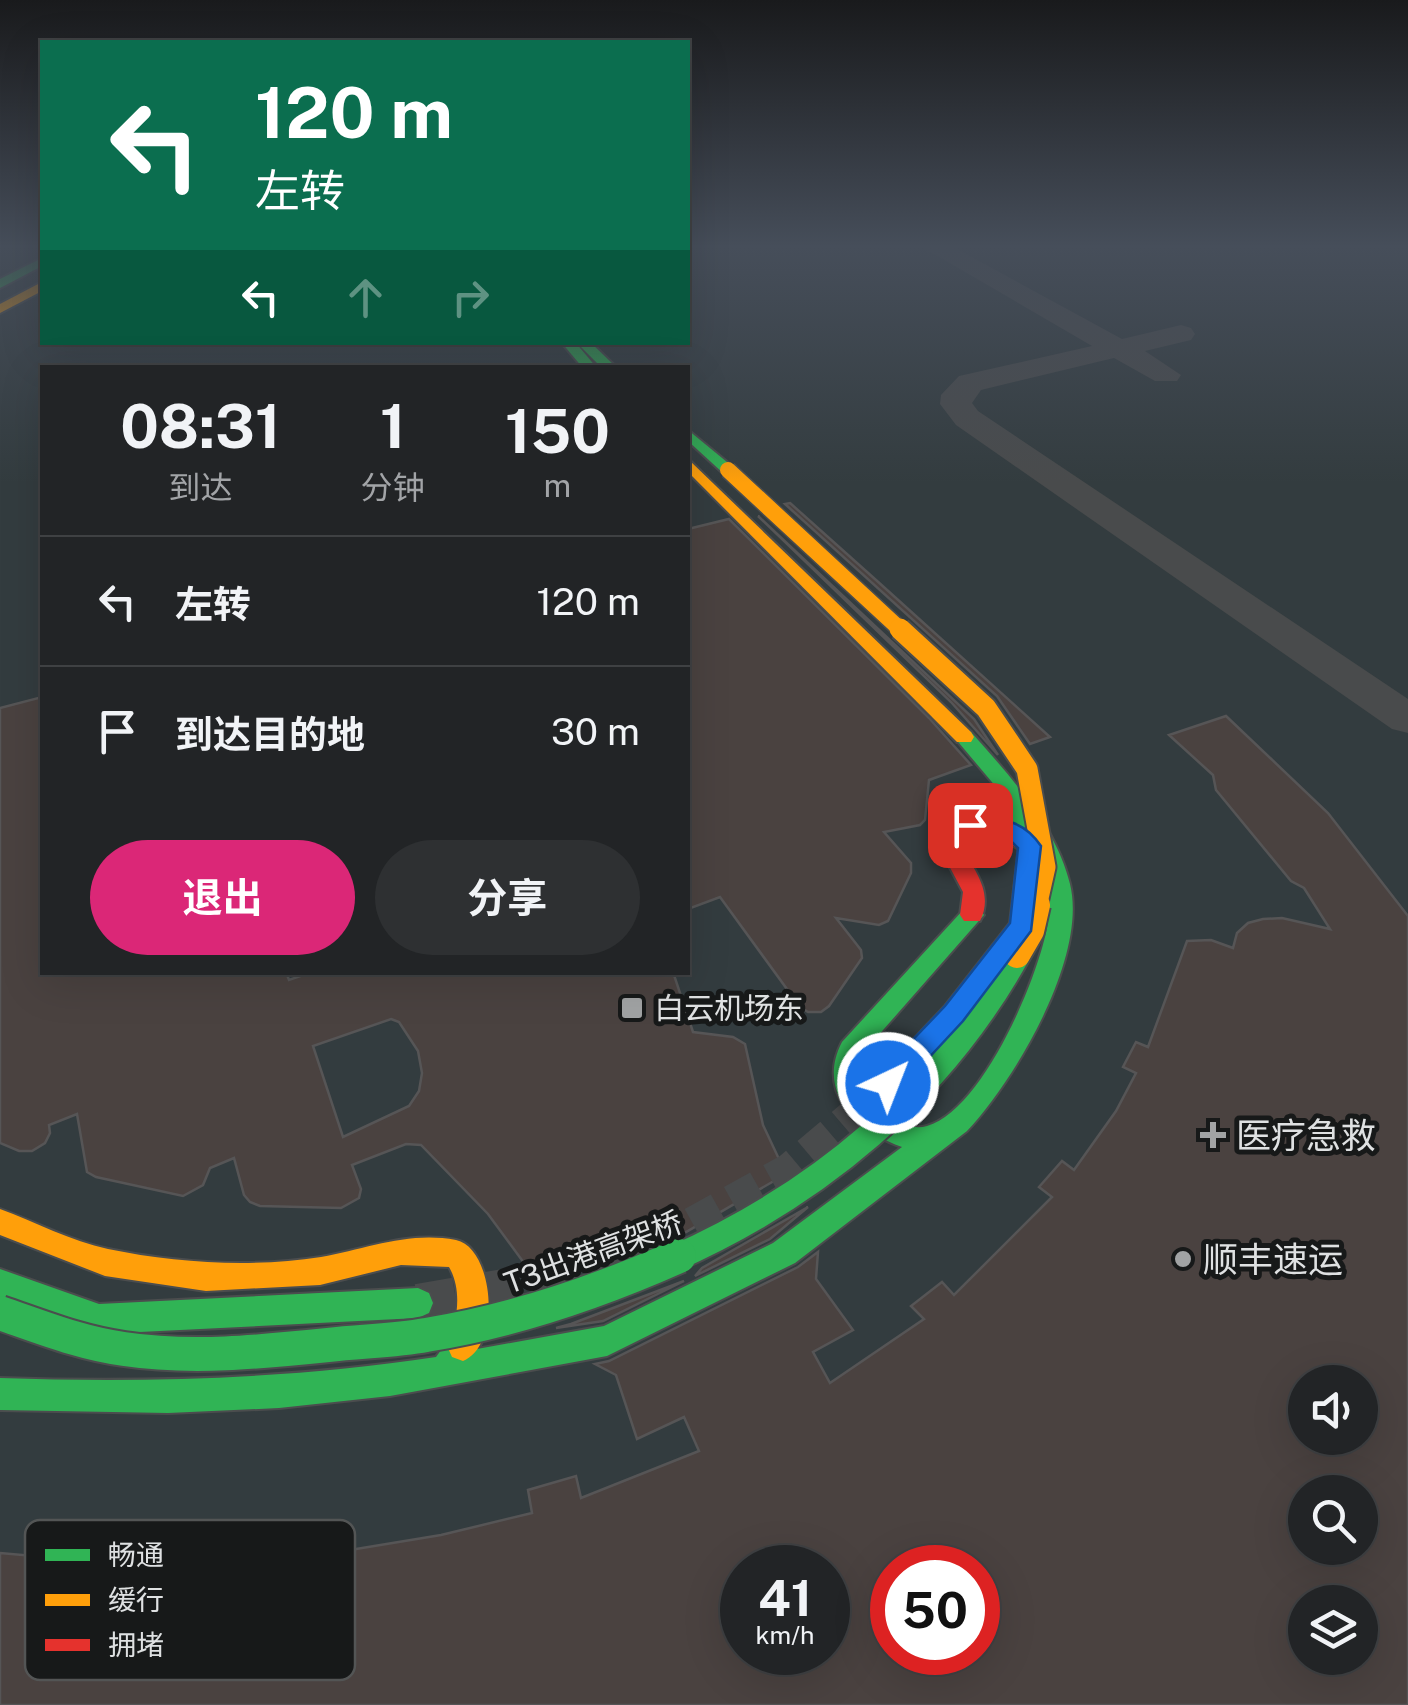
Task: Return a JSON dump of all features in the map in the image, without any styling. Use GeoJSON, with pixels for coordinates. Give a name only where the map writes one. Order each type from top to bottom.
{"type":"FeatureCollection","features":[{"type":"Feature","properties":{"kind":"main road"},"geometry":{"type":"LineString","coordinates":[[571,345],[588,365]]}},
{"type":"Feature","properties":{"kind":"main road"},"geometry":{"type":"LineString","coordinates":[[585,345],[608,365]]}},
{"type":"Feature","properties":{"kind":"main road","name":"T3出港高架桥"},"geometry":{"type":"LineString","coordinates":[[0,1312],[94,1344],[226,1356],[452,1329],[562,1301],[679,1258],[791,1196],[866,1140],[926,1084],[991,1002],[1031,931],[1045,866],[1026,769],[986,708],[690,436]]}},
{"type":"Feature","properties":{"kind":"main road"},"geometry":{"type":"LineString","coordinates":[[690,466],[940,710],[1012,792],[1030,846],[1022,925],[954,1014],[888,1083]]}},
{"type":"Feature","properties":{"kind":"main road"},"geometry":{"type":"LineString","coordinates":[[0,1394],[128,1402],[308,1390],[445,1371],[607,1341],[784,1253],[977,1102],[1036,1006],[1060,928],[1060,891],[1038,834],[1016,803]]}},
{"type":"Feature","properties":{"kind":"main road"},"geometry":{"type":"LineString","coordinates":[[935,1138],[908,1140],[878,1121],[852,1095],[843,1074],[850,1049],[974,912],[978,894],[955,864],[949,845],[955,834],[970,825],[996,823],[1010,827],[1030,846]]}},
{"type":"Feature","properties":{"kind":"main road"},"geometry":{"type":"LineString","coordinates":[[0,1222],[104,1262],[206,1278],[320,1271],[401,1251],[457,1254],[472,1276],[472,1334],[445,1371]]}},
{"type":"Feature","properties":{"kind":"main road"},"geometry":{"type":"LineString","coordinates":[[0,1283],[99,1319],[418,1303]]}},
{"type":"Feature","properties":{"kind":"shaded area"},"geometry":{"type":"Polygon","coordinates":[[[0,324],[40,324],[40,345],[690,345],[690,324],[1408,324],[1408,1705],[0,1705],[0,324]]]}},
{"type":"Feature","properties":{"kind":"building"},"geometry":{"type":"Polygon","coordinates":[[[790,503],[1050,737],[1030,744],[997,696],[785,504],[790,503]]]}},
{"type":"Feature","properties":{"kind":"building"},"geometry":{"type":"Polygon","coordinates":[[[758,516],[974,719],[998,755],[951,702],[758,516]]]}},
{"type":"Feature","properties":{"kind":"building"},"geometry":{"type":"Polygon","coordinates":[[[729,519],[929,718],[971,765],[929,780],[925,820],[920,825],[884,832],[911,863],[911,873],[888,921],[879,925],[836,918],[861,950],[862,958],[821,1012],[808,1012],[800,1007],[720,897],[690,908],[690,529],[729,519]]]}},
{"type":"Feature","properties":{"kind":"building"},"geometry":{"type":"Polygon","coordinates":[[[40,698],[40,975],[287,975],[289,980],[303,975],[674,975],[693,1032],[733,1037],[745,1044],[763,1125],[786,1174],[686,1232],[538,1282],[488,1214],[421,1145],[406,1144],[352,1165],[361,1189],[359,1198],[341,1208],[260,1206],[250,1202],[244,1195],[234,1158],[210,1168],[203,1185],[183,1196],[96,1177],[87,1172],[77,1114],[49,1125],[45,1143],[32,1151],[19,1151],[0,1143],[0,708],[40,698]],[[391,1019],[313,1046],[343,1137],[409,1106],[419,1091],[422,1073],[418,1051],[399,1022],[391,1019]]]}},
{"type":"Feature","properties":{"kind":"building"},"geometry":{"type":"Polygon","coordinates":[[[1226,716],[1328,813],[1408,916],[1408,1705],[0,1705],[0,1553],[25,1555],[25,1680],[355,1680],[355,1549],[441,1535],[532,1513],[528,1490],[576,1476],[581,1498],[699,1451],[684,1417],[637,1439],[616,1375],[595,1364],[609,1361],[798,1267],[818,1252],[816,1279],[853,1330],[813,1352],[830,1383],[924,1319],[911,1306],[942,1282],[954,1295],[1052,1197],[1039,1187],[1062,1161],[1074,1170],[1116,1111],[1136,1073],[1123,1067],[1136,1042],[1148,1047],[1187,941],[1211,940],[1233,948],[1237,933],[1248,923],[1263,919],[1282,918],[1330,929],[1304,888],[1291,881],[1216,790],[1213,775],[1169,735],[1226,716]]]}},
{"type":"Feature","properties":{"kind":"building"},"geometry":{"type":"Polygon","coordinates":[[[808,1207],[770,1239],[695,1276],[702,1268],[808,1207]]]}},
{"type":"Feature","properties":{"kind":"building"},"geometry":{"type":"Polygon","coordinates":[[[684,1281],[603,1321],[556,1328],[571,1324],[684,1281]]]}},
{"type":"Feature","properties":{"kind":"taxiway"},"geometry":{"type":"LineString","coordinates":[[1073,324],[1118,349]]}},
{"type":"Feature","properties":{"kind":"taxiway"},"geometry":{"type":"LineString","coordinates":[[1118,349],[1181,334]]}},
{"type":"Feature","properties":{"kind":"taxiway"},"geometry":{"type":"LineString","coordinates":[[1118,349],[1166,375]]}},
{"type":"Feature","properties":{"kind":"taxiway"},"geometry":{"type":"LineString","coordinates":[[1118,349],[970,383],[957,395],[956,404],[967,418],[1408,719]]}},
{"type":"Feature","properties":{"kind":"tunnel"},"geometry":{"type":"LineString","coordinates":[[610,1259],[667,1236],[789,1168],[889,1083]]}},
{"type":"Feature","properties":{"kind":"tunnel"},"geometry":{"type":"LineString","coordinates":[[418,1303],[561,1278],[616,1256]]}},
{"type":"Feature","properties":{"kind":"traffic: fast"},"geometry":{"type":"LineString","coordinates":[[570,345],[588,365]]}},
{"type":"Feature","properties":{"kind":"traffic: fast"},"geometry":{"type":"LineString","coordinates":[[585,345],[608,365]]}},
{"type":"Feature","properties":{"kind":"traffic: fast"},"geometry":{"type":"LineString","coordinates":[[690,436],[728,470]]}},
{"type":"Feature","properties":{"kind":"traffic: fast"},"geometry":{"type":"LineString","coordinates":[[889,1083],[954,1013],[1022,925],[1030,846],[1012,792],[964,737]]}},
{"type":"Feature","properties":{"kind":"traffic: fast"},"geometry":{"type":"LineString","coordinates":[[972,915],[851,1049],[846,1064],[845,1079],[858,1103],[880,1124],[907,1138],[934,1137],[957,1123],[980,1098],[1023,1030],[1053,953],[1060,919],[1060,892],[1043,845],[1016,803]]}},
{"type":"Feature","properties":{"kind":"traffic: fast"},"geometry":{"type":"LineString","coordinates":[[0,1313],[94,1344],[214,1354],[421,1336],[567,1301],[699,1247],[762,1214],[822,1175],[877,1132],[926,1085],[976,1023],[1017,955]]}},
{"type":"Feature","properties":{"kind":"traffic: fast"},"geometry":{"type":"LineString","coordinates":[[445,1371],[607,1341],[784,1253],[935,1138]]}},
{"type":"Feature","properties":{"kind":"traffic: fast"},"geometry":{"type":"LineString","coordinates":[[0,1283],[99,1319],[418,1303]]}},
{"type":"Feature","properties":{"kind":"traffic: fast"},"geometry":{"type":"LineString","coordinates":[[0,1394],[168,1397],[334,1387],[445,1371],[463,1346]]}},
{"type":"Feature","properties":{"kind":"traffic: slow"},"geometry":{"type":"LineString","coordinates":[[690,466],[964,737]]}},
{"type":"Feature","properties":{"kind":"traffic: slow"},"geometry":{"type":"LineString","coordinates":[[728,470],[986,708],[1027,769],[1045,867],[1031,931],[1017,955]]}},
{"type":"Feature","properties":{"kind":"traffic: slow"},"geometry":{"type":"LineString","coordinates":[[0,1222],[105,1262],[206,1277],[320,1271],[401,1251],[457,1254],[471,1276],[472,1334],[463,1346]]}},
{"type":"Feature","properties":{"kind":"traffic: jam"},"geometry":{"type":"LineString","coordinates":[[972,915],[975,892],[949,845],[968,828],[988,824],[1030,846]]}},
{"type":"Feature","properties":{"kind":"place","name":"白云机场东"},"geometry":{"type":"Point","coordinates":[632,1008]}},
{"type":"Feature","properties":{"kind":"place","name":"医疗急救"},"geometry":{"type":"Point","coordinates":[1213,1135]}},
{"type":"Feature","properties":{"kind":"place","name":"顺丰速运"},"geometry":{"type":"Point","coordinates":[1183,1259]}},
{"type":"Feature","properties":{"kind":"route"},"geometry":{"type":"LineString","coordinates":[[888,1083],[954,1014],[1022,925],[1030,846],[1010,827],[996,823],[970,825]]}}]}
